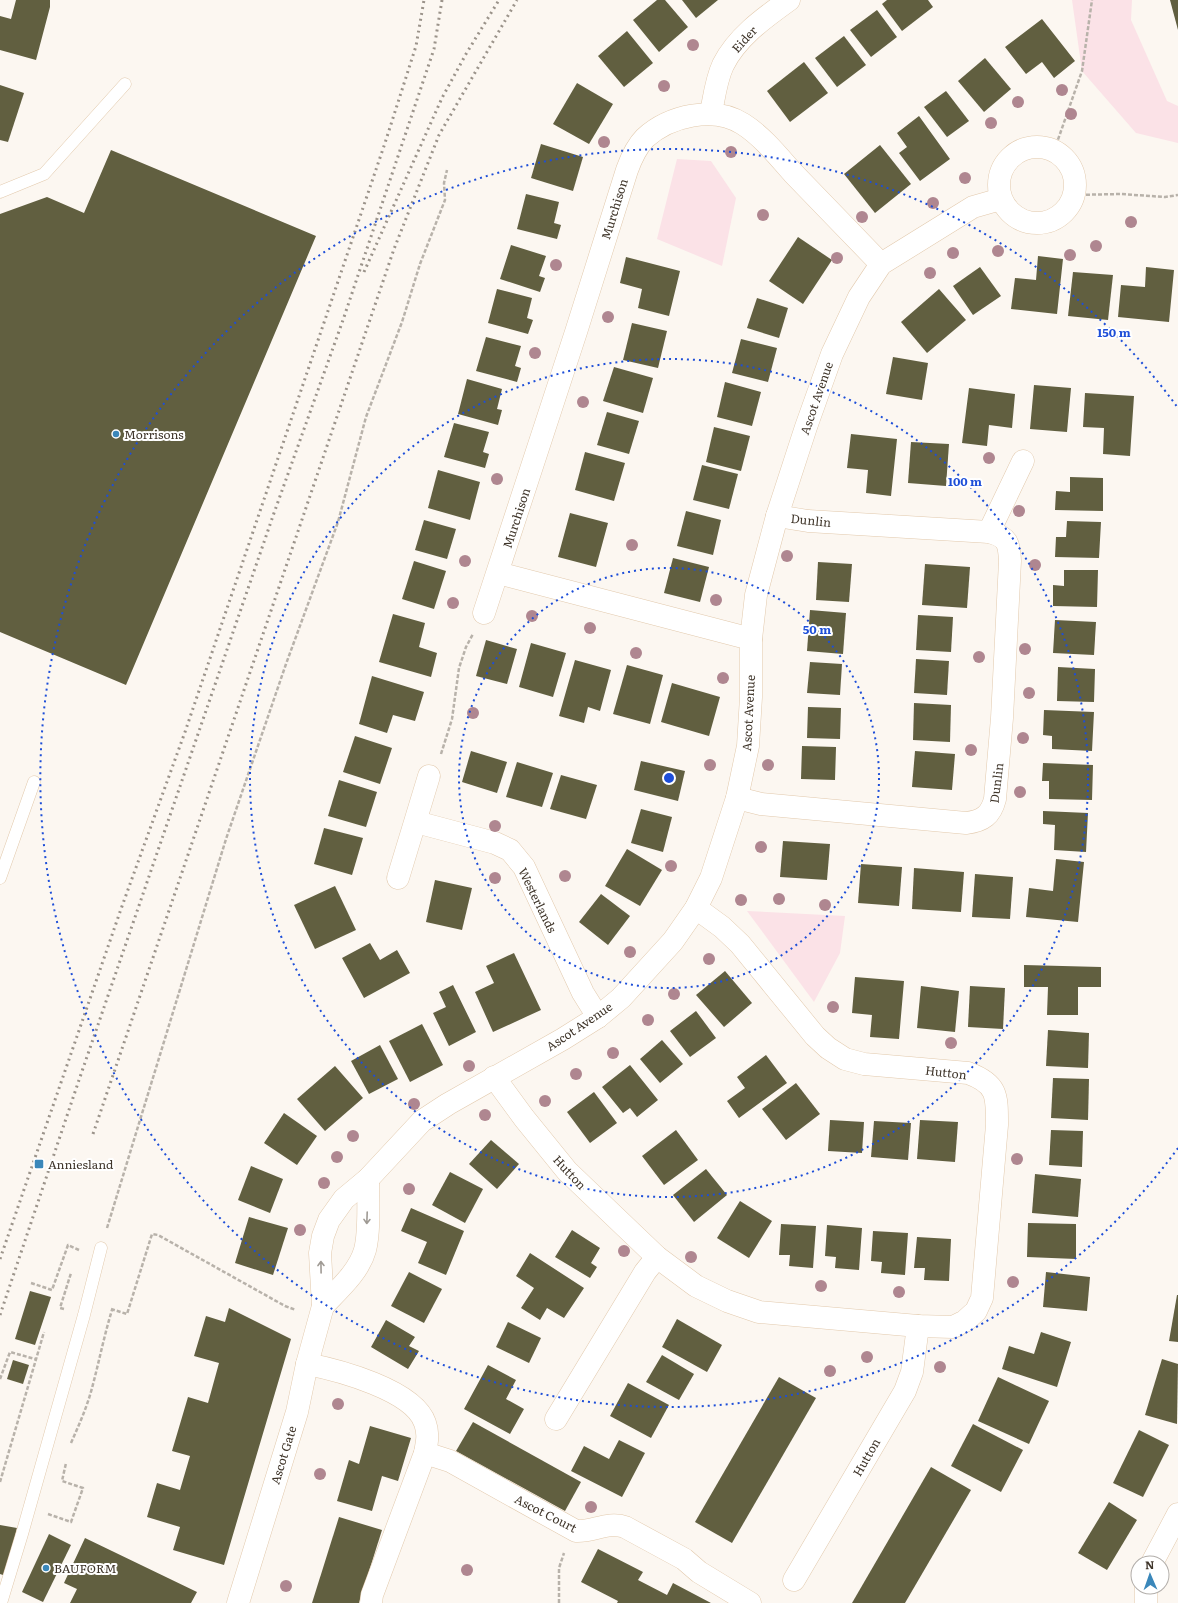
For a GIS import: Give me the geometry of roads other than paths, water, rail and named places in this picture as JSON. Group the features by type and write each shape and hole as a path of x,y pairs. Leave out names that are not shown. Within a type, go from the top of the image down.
{"street":[{"name":"Eider","path":"711,113 723,66 735,45 758,23 789,0"},
{"name":"Murchison","path":"484,613 627,170 633,155 645,139 678,118 711,113 742,123 752,130 881,264"},
{"path":"1031,148 1043,148 1054,151 1064,159 1071,170 1075,182 1074,195 1069,206 1061,215 1050,221 1039,223 1026,222 1016,217 1007,209 1001,199 998,188 1000,176 1004,166 1011,157 1020,151 1031,148"},
{"name":"Ascot Avenue","path":"321,1312 320,1253 323,1236 329,1220 344,1199 368,1179 422,1121 494,1077 563,1039 598,1017 621,998 673,941 696,908 711,878 737,798 748,746 751,697 751,638 756,595 777,516 832,354 859,297 881,264 973,207 1001,199"},
{"path":"989,532 1023,461"},
{"name":"Dunlin","path":"737,798 762,804 966,824 977,822 993,809 996,799 1002,718 1010,561 1009,545 998,535 989,532 808,521 777,516"},
{"path":"498,573 751,638"},
{"path":"398,878 429,776"},
{"name":"Westerlands","path":"416,822 495,843 510,850 514,854 524,867 583,993 598,1017"},
{"name":"Hutton","path":"494,1077 524,1118 567,1170 657,1257 696,1286 727,1301 759,1312 918,1326 953,1327 965,1321 976,1311 982,1298 997,1125 997,1100 990,1086 982,1078 968,1073 864,1064 845,1059 828,1048 815,1036 740,944 722,927 696,908"},
{"path":"321,1312 360,1262 365,1250 368,1179"},
{"path":"556,1418 646,1272 657,1257"},
{"name":"Ascot Gate","path":"238,1603 297,1412 307,1364 321,1312"},
{"name":"Hutton","path":"794,1580 905,1391 912,1372 918,1326"},
{"path":"307,1364 349,1373 404,1398 416,1409 425,1421 428,1435 425,1453 377,1581 371,1603"},
{"name":"Ascot Court","path":"425,1453 450,1462 576,1531 583,1532 617,1524 626,1527 684,1559 699,1572 750,1603"},
{"path":"1156,1555 1178,1514"}],"lane":[{"path":"0,192 44,174 125,84"},
{"path":"0,878 34,782"},
{"path":"1,1603 84,1315 101,1248"}],"railway":[{"path":"0,1259 121,909 185,732 385,143 416,46 424,0"},
{"path":"0,1315 79,1080 274,513 343,320 434,49 442,0"},
{"path":"364,272 442,98 466,54 499,0"},
{"path":"93,1134 394,249 439,135 517,0"}],"place":[{"name":"Morrisons","path":"116,434"},
{"name":"Anniesland","path":"39,1164"},
{"name":"BAUFORM","path":"46,1568"}]}
